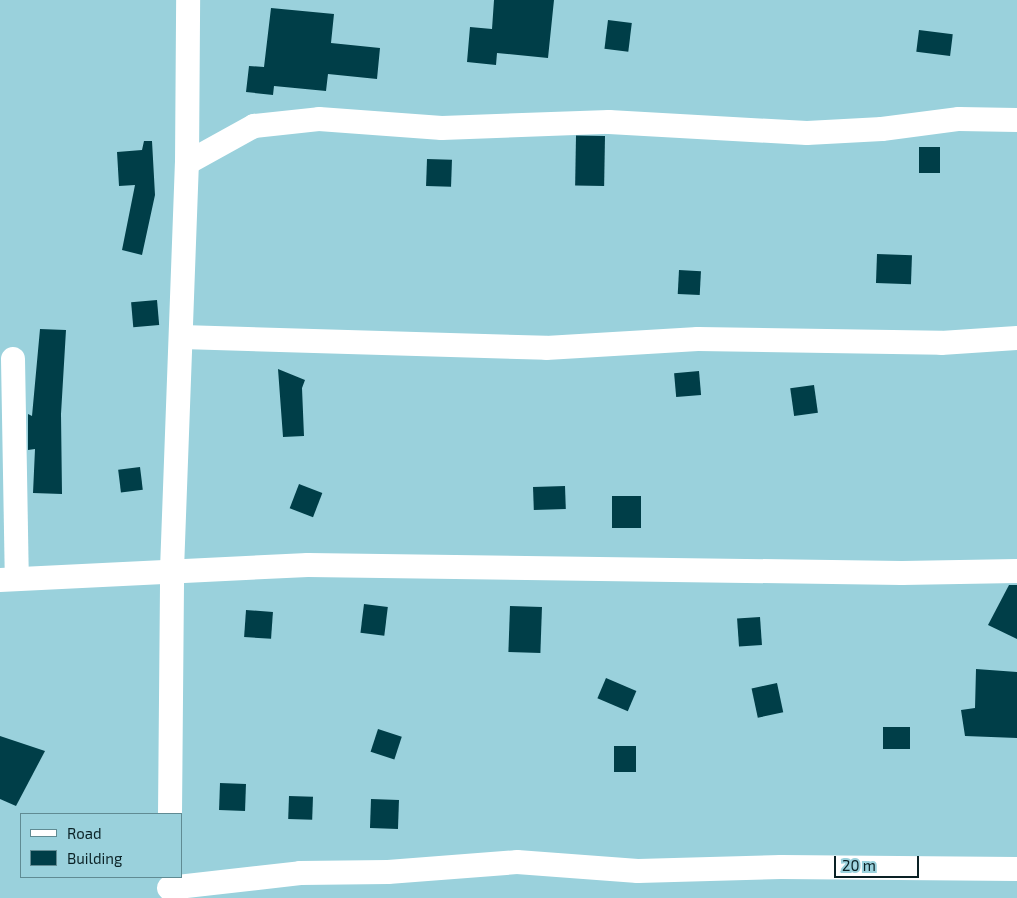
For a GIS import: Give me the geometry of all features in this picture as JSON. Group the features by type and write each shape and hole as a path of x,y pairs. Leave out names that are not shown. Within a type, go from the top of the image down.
{"street":[{"path":"170,813 172,570 187,163 188,0"},
{"path":"187,163 254,126 319,119 442,128 609,122 807,133 882,129 959,119 1017,120"},
{"path":"182,337 546,348 698,339 941,343 1017,338"},
{"path":"13,360 8,580 172,570 308,565 902,573 1017,571"},
{"path":"169,888 300,874 388,872 517,862 646,871 781,867 1017,869"}],"building":[{"path":"494,0 554,0 548,58 497,53 496,65 467,62 470,27 492,29"},
{"path":"271,8 334,14 331,43 380,48 377,79 328,74 326,91 274,86 273,95 246,92 249,66 264,67"},
{"path":"608,20 632,23 628,52 604,49"},
{"path":"919,30 953,34 950,56 916,52"},
{"path":"576,135 605,136 604,186 575,185"},
{"path":"144,141 152,141 155,195 142,255 122,250 135,185 119,186 117,152 142,150"},
{"path":"919,147 940,147 940,173 919,173"},
{"path":"427,159 452,160 451,187 426,186"},
{"path":"877,254 912,255 911,284 876,283"},
{"path":"679,270 701,271 700,295 678,294"},
{"path":"157,300 159,325 133,327 131,302"},
{"path":"40,329 66,330 61,414 62,494 33,493 35,449 28,450 28,414 32,416"},
{"path":"278,369 305,380 302,388 304,436 283,437"},
{"path":"699,371 701,395 676,397 674,373"},
{"path":"814,385 818,413 794,416 790,388"},
{"path":"140,467 143,490 121,493 118,470"},
{"path":"299,484 322,493 313,517 290,508"},
{"path":"565,486 566,509 534,510 533,487"},
{"path":"612,496 641,496 641,528 612,528"},
{"path":"1009,585 1017,585 1017,639 988,625"},
{"path":"364,604 388,607 384,636 360,633"},
{"path":"510,606 542,607 540,653 508,652"},
{"path":"246,610 273,612 271,639 244,637"},
{"path":"760,617 762,645 739,647 737,619"},
{"path":"976,669 1017,672 1017,738 965,736 961,710 975,708"},
{"path":"606,678 636,691 628,711 597,698"},
{"path":"777,683 783,712 758,718 752,688"},
{"path":"883,727 910,727 910,749 883,749"},
{"path":"378,729 402,737 394,760 371,752"},
{"path":"0,736 45,751 16,806 0,799"},
{"path":"614,746 636,746 636,772 614,772"},
{"path":"220,783 246,784 245,811 219,810"},
{"path":"289,796 313,797 312,820 288,819"},
{"path":"371,799 399,800 398,829 370,828"}]}
